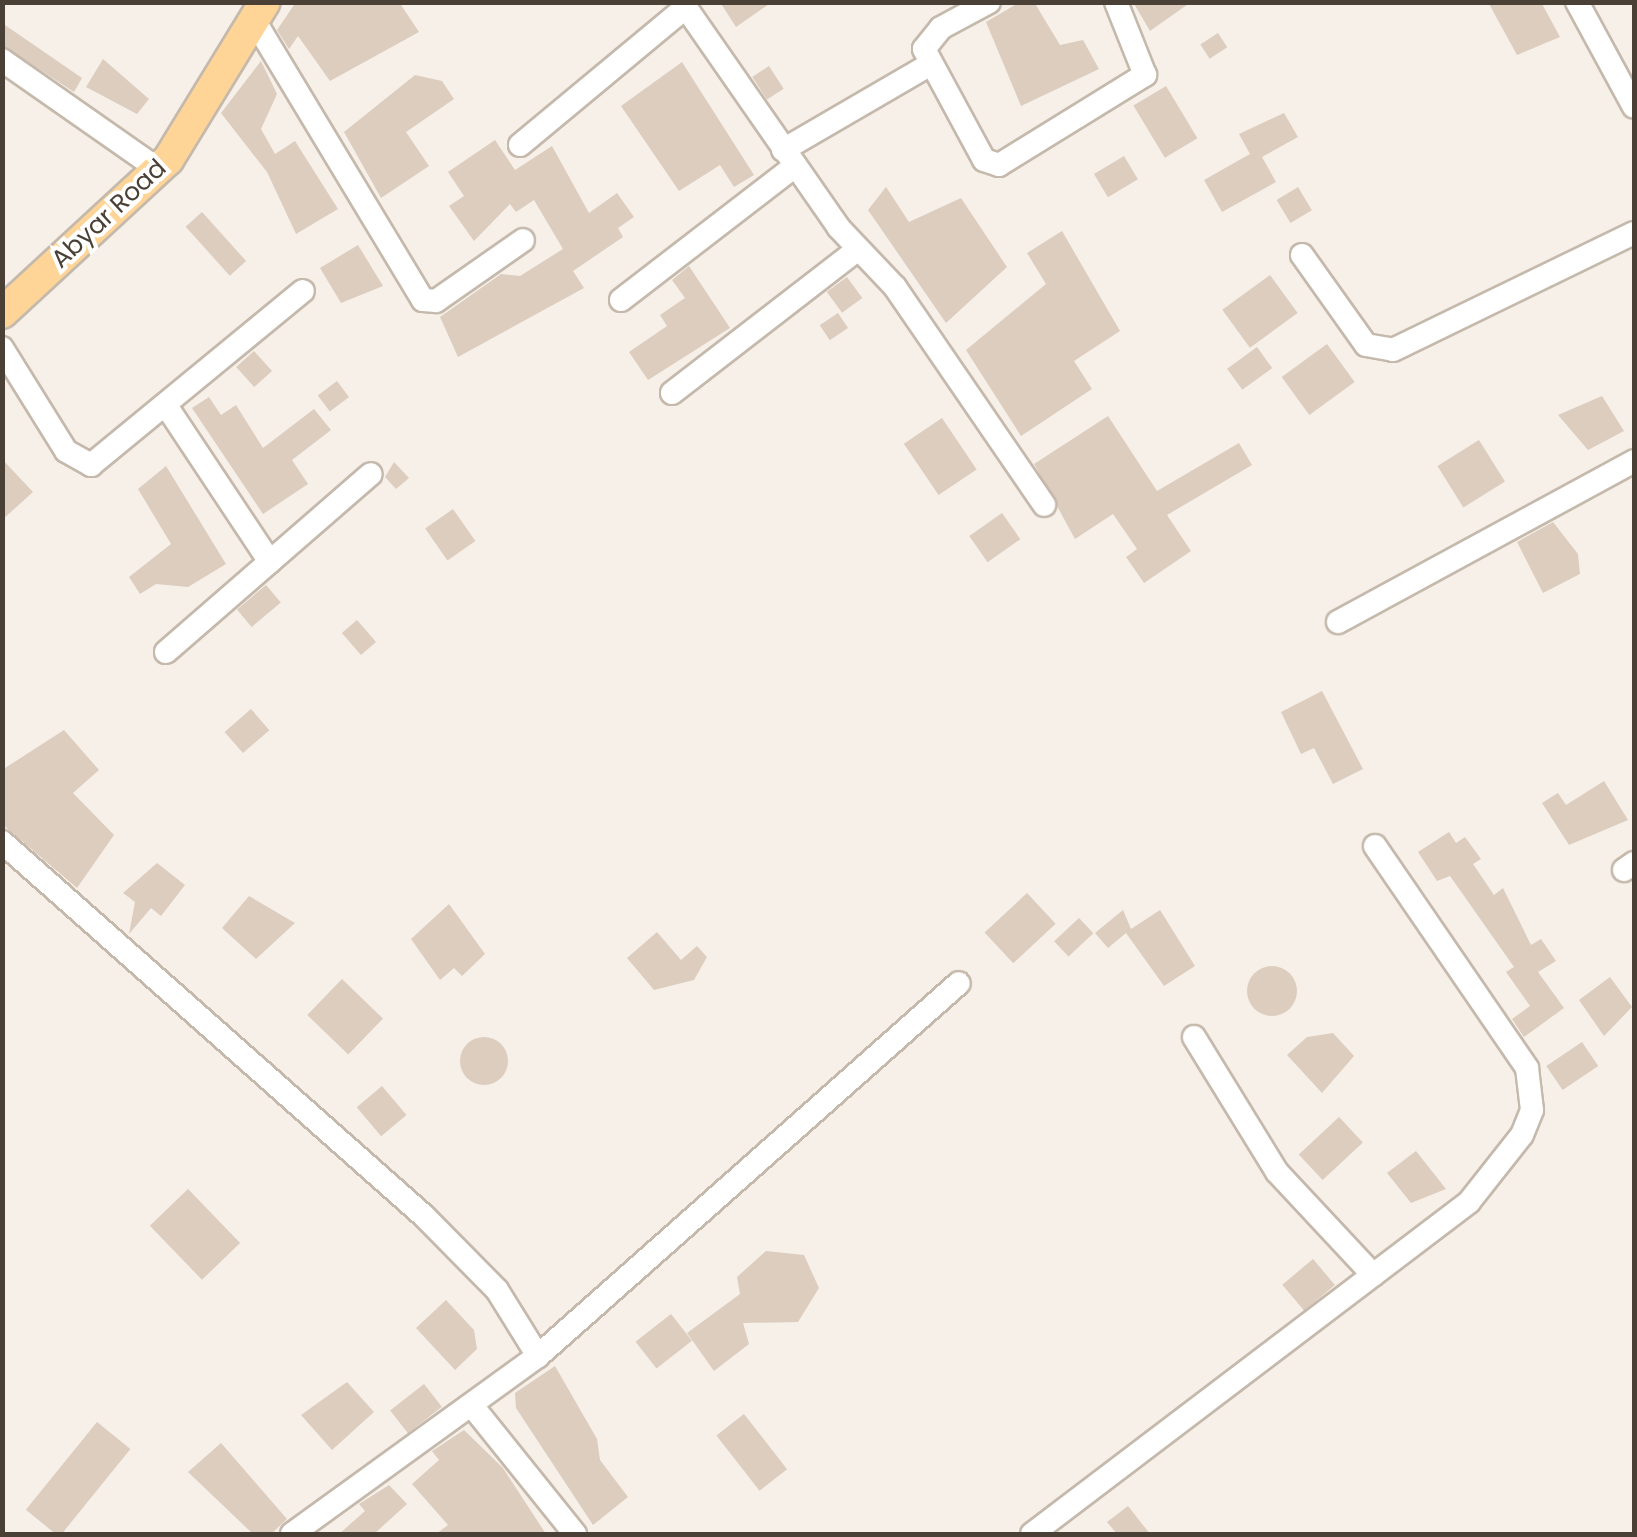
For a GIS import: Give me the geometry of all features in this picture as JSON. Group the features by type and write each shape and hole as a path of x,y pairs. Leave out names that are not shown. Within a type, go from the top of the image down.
{"main road":[{"name":"Abyar Road","path":"2,313 156,167 260,12"}],"street":[{"path":"989,2 928,37 931,64 984,160 999,165 1145,75 1148,63 1116,2"},
{"path":"1577,2 1634,107"},
{"path":"520,145 683,5 856,250 896,287 1044,505"},
{"path":"260,12 423,300 436,301 523,240"},
{"path":"2,60 156,167"},
{"path":"621,300 789,158 931,64"},
{"path":"1302,255 1366,345 1393,350 1634,232"},
{"path":"672,393 856,250"},
{"path":"2,348 82,464 105,461 303,291"},
{"path":"168,407 270,562"},
{"path":"1338,622 1634,461"},
{"path":"166,652 371,474"},
{"path":"2,842 424,1216 496,1290 538,1356"},
{"path":"1032,1534 1373,1275 1493,1177 1522,1135 1534,1085 1375,846"},
{"path":"292,1534 473,1408 538,1356 959,983"},
{"path":"1194,1037 1278,1172 1373,1275"},
{"path":"473,1408 575,1534"}],"building":[{"path":"296,2 399,2 419,32 330,81 298,36 289,49 277,30"},
{"path":"720,2 772,2 736,27"},
{"path":"1020,2 1034,2 1060,45 1083,40 1099,69 1021,106 986,22"},
{"path":"1133,2 1191,2 1150,31"},
{"path":"1488,2 1541,2 1560,37 1517,55"},
{"path":"2,23 82,78 74,92 2,45"},
{"path":"1218,33 1227,47 1210,59 1200,44"},
{"path":"103,59 149,99 137,114 86,87"},
{"path":"261,61 277,94 261,129 275,154 295,141 338,209 296,234 267,172 221,113"},
{"path":"682,62 754,175 734,187 720,165 679,191 621,106"},
{"path":"769,66 784,89 767,100 752,77"},
{"path":"415,75 442,81 454,99 406,132 429,166 381,198 344,132"},
{"path":"1166,86 1197,138 1165,158 1133,106"},
{"path":"1284,113 1298,137 1262,157 1276,182 1222,212 1204,180 1250,154 1239,134"},
{"path":"495,140 515,170 552,146 589,213 617,193 634,217 618,228 623,237 573,271 584,288 458,357 440,317 501,274 520,276 563,249 534,200 516,212 510,204 474,241 449,206 464,196 448,172"},
{"path":"1124,156 1138,179 1108,197 1094,174"},
{"path":"886,187 909,222 961,198 1007,267 946,323 868,210"},
{"path":"1298,187 1312,210 1290,223 1277,200"},
{"path":"202,212 246,261 230,276 186,227"},
{"path":"1062,231 1120,331 1074,361 1092,389 1021,436 966,350 1046,284 1027,253"},
{"path":"358,245 383,286 341,303 320,268"},
{"path":"689,266 730,328 648,380 629,352 667,326 660,315 685,298 672,280"},
{"path":"1270,275 1298,313 1250,348 1222,310"},
{"path":"847,277 862,298 842,313 827,292"},
{"path":"838,313 848,328 830,340 820,325"},
{"path":"1327,344 1355,382 1309,415 1282,377"},
{"path":"1257,347 1272,368 1242,390 1227,369"},
{"path":"254,351 272,371 254,387 236,367"},
{"path":"337,381 349,397 330,411 318,395"},
{"path":"1602,396 1624,431 1588,450 1558,415"},
{"path":"209,397 221,415 236,405 263,448 314,409 331,430 292,460 308,484 263,514 192,408"},
{"path":"1108,416 1157,491 1239,443 1252,465 1167,515 1191,551 1144,583 1126,557 1137,549 1113,514 1075,539 1034,464"},
{"path":"942,418 977,469 939,495 904,444"},
{"path":"1479,440 1505,482 1463,508 1437,466"},
{"path":"2,459 33,492 2,520"},
{"path":"394,462 409,478 396,489 385,477"},
{"path":"166,466 226,564 188,587 156,584 140,594 129,577 171,544 138,489"},
{"path":"453,509 475,541 448,560 425,529"},
{"path":"1002,513 1020,539 988,562 969,536"},
{"path":"1553,522 1578,554 1580,574 1543,593 1517,542"},
{"path":"266,585 281,603 252,627 237,609"},
{"path":"357,620 376,642 361,655 342,633"},
{"path":"1322,691 1363,769 1333,784 1314,748 1301,754 1281,712"},
{"path":"251,709 269,730 243,753 225,732"},
{"path":"64,730 99,770 73,793 114,835 77,888 2,824 2,770"},
{"path":"1604,781 1628,820 1569,845 1542,803 1558,793 1566,805"},
{"path":"1449,832 1456,843 1465,837 1481,859 1473,864 1494,895 1503,888 1531,945 1541,939 1556,961 1538,972 1564,1008 1524,1037 1512,1019 1530,1006 1506,972 1514,967 1450,876 1437,881 1418,852"},
{"path":"157,863 185,885 161,916 151,908 129,934 135,902 123,893"},
{"path":"1027,893 1056,924 1013,963 985,933"},
{"path":"249,896 295,923 256,959 222,928"},
{"path":"449,904 485,954 462,976 454,968 440,980 411,939"},
{"path":"1123,910 1131,929 1160,910 1195,966 1164,986 1126,933 1108,948 1095,933"},
{"path":"1079,918 1093,933 1068,957 1054,941"},
{"path":"657,932 681,960 697,946 707,957 694,980 654,990 627,958"},
{"path":"1272,966 1290,973 1297,991 1290,1009 1272,1016 1254,1009 1247,991 1254,973"},
{"path":"1610,977 1632,1007 1604,1036 1579,1000"},
{"path":"342,979 383,1019 348,1055 307,1015"},
{"path":"1333,1033 1354,1056 1322,1093 1287,1055 1307,1037"},
{"path":"484,1037 501,1044 508,1061 501,1078 484,1085 467,1078 460,1061 467,1044"},
{"path":"1582,1042 1598,1066 1563,1090 1546,1066"},
{"path":"382,1086 406,1115 381,1136 357,1107"},
{"path":"1339,1117 1363,1143 1323,1180 1299,1155"},
{"path":"1416,1151 1446,1189 1411,1203 1387,1173"},
{"path":"188,1189 240,1243 202,1280 150,1226"},
{"path":"766,1251 804,1255 819,1288 798,1322 743,1323 749,1344 714,1371 687,1333 740,1294 737,1277"},
{"path":"1313,1259 1335,1285 1304,1311 1282,1285"},
{"path":"446,1300 474,1330 477,1349 455,1370 416,1328"},
{"path":"671,1314 692,1341 656,1368 636,1342"},
{"path":"555,1366 597,1439 600,1460 628,1497 593,1525 516,1408 515,1393"},
{"path":"347,1382 374,1412 332,1450 301,1415"},
{"path":"424,1384 442,1407 408,1433 390,1410"},
{"path":"744,1414 787,1469 760,1491 716,1436"},
{"path":"97,1422 130,1449 62,1534 56,1534 26,1510"},
{"path":"464,1430 503,1468 546,1534 436,1534 448,1525 412,1484 439,1460 432,1451"},
{"path":"221,1443 287,1519 271,1534 253,1534 188,1472"},
{"path":"389,1485 407,1504 374,1534 339,1534 365,1511 359,1504"},
{"path":"1128,1506 1150,1534 1117,1534 1107,1522"}]}
